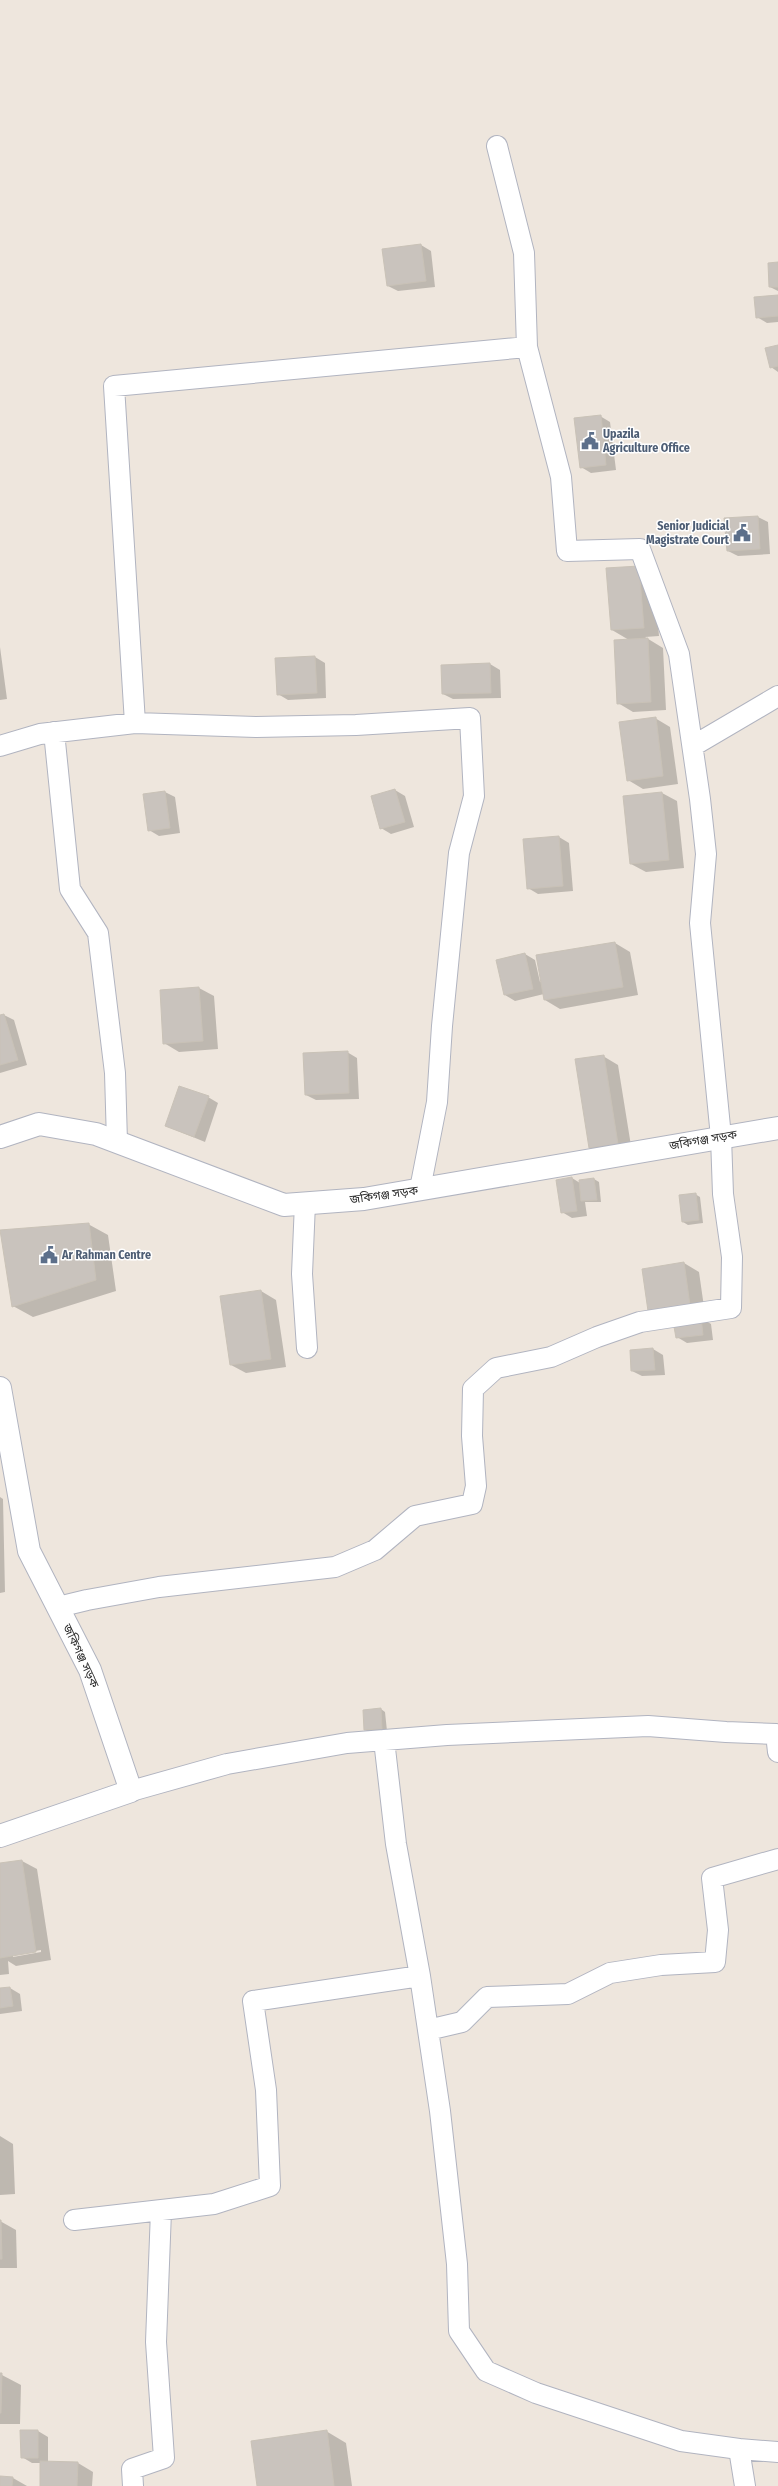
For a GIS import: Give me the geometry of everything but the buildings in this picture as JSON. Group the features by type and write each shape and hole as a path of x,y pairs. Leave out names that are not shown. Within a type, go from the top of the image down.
{"main road":[{"name":"জকিগঞ্জ সড়ক","path":"0,1137 39,1124 96,1134 284,1205 364,1199 778,1128"},
{"name":"জকিগঞ্জ সড়ক","path":"0,1388 29,1551 90,1670 131,1791"},
{"path":"0,1836 131,1791"}],"street":[{"path":"58,1607 159,1587 335,1567 375,1550 415,1516 472,1504 476,1486 472,1436 473,1389 496,1368 551,1358 597,1337 640,1322 731,1308 732,1257 723,1194 721,1137 700,923 706,854 693,746 679,654 640,549 567,551 561,477 527,347 524,253 497,146"},
{"path":"135,723 114,386 527,347"},
{"path":"693,746 778,696"},
{"path":"0,746 40,734 135,723 264,727 356,725 470,718 474,796 459,853 442,1026 437,1102 420,1189"},
{"path":"54,732 70,889 98,933 115,1073 117,1142"},
{"path":"305,1203 302,1274 307,1348"},
{"path":"131,1791 227,1764 347,1743 384,1740 648,1726 776,1734 778,1752"},
{"path":"384,1740 396,1844 420,1976 440,2111 458,2264 459,2331 486,2371 536,2393 681,2441 739,2449 778,2452"},
{"path":"428,2030 462,2022 487,1997 568,1994 610,1973 661,1964 715,1962 718,1930 712,1878 778,1859"},
{"path":"74,2220 214,2204 270,2186 266,2090 253,2001 420,1976"},
{"path":"133,2486 132,2469 164,2458 156,2342 161,2211"},
{"path":"739,2449 745,2486"}],"place":[{"name":"Upazila Agriculture Office","path":"590,441"},
{"name":"Senior Judicial Magistrate Court","path":"742,533"},
{"name":"Ar Rahman Centre","path":"49,1255"}]}
